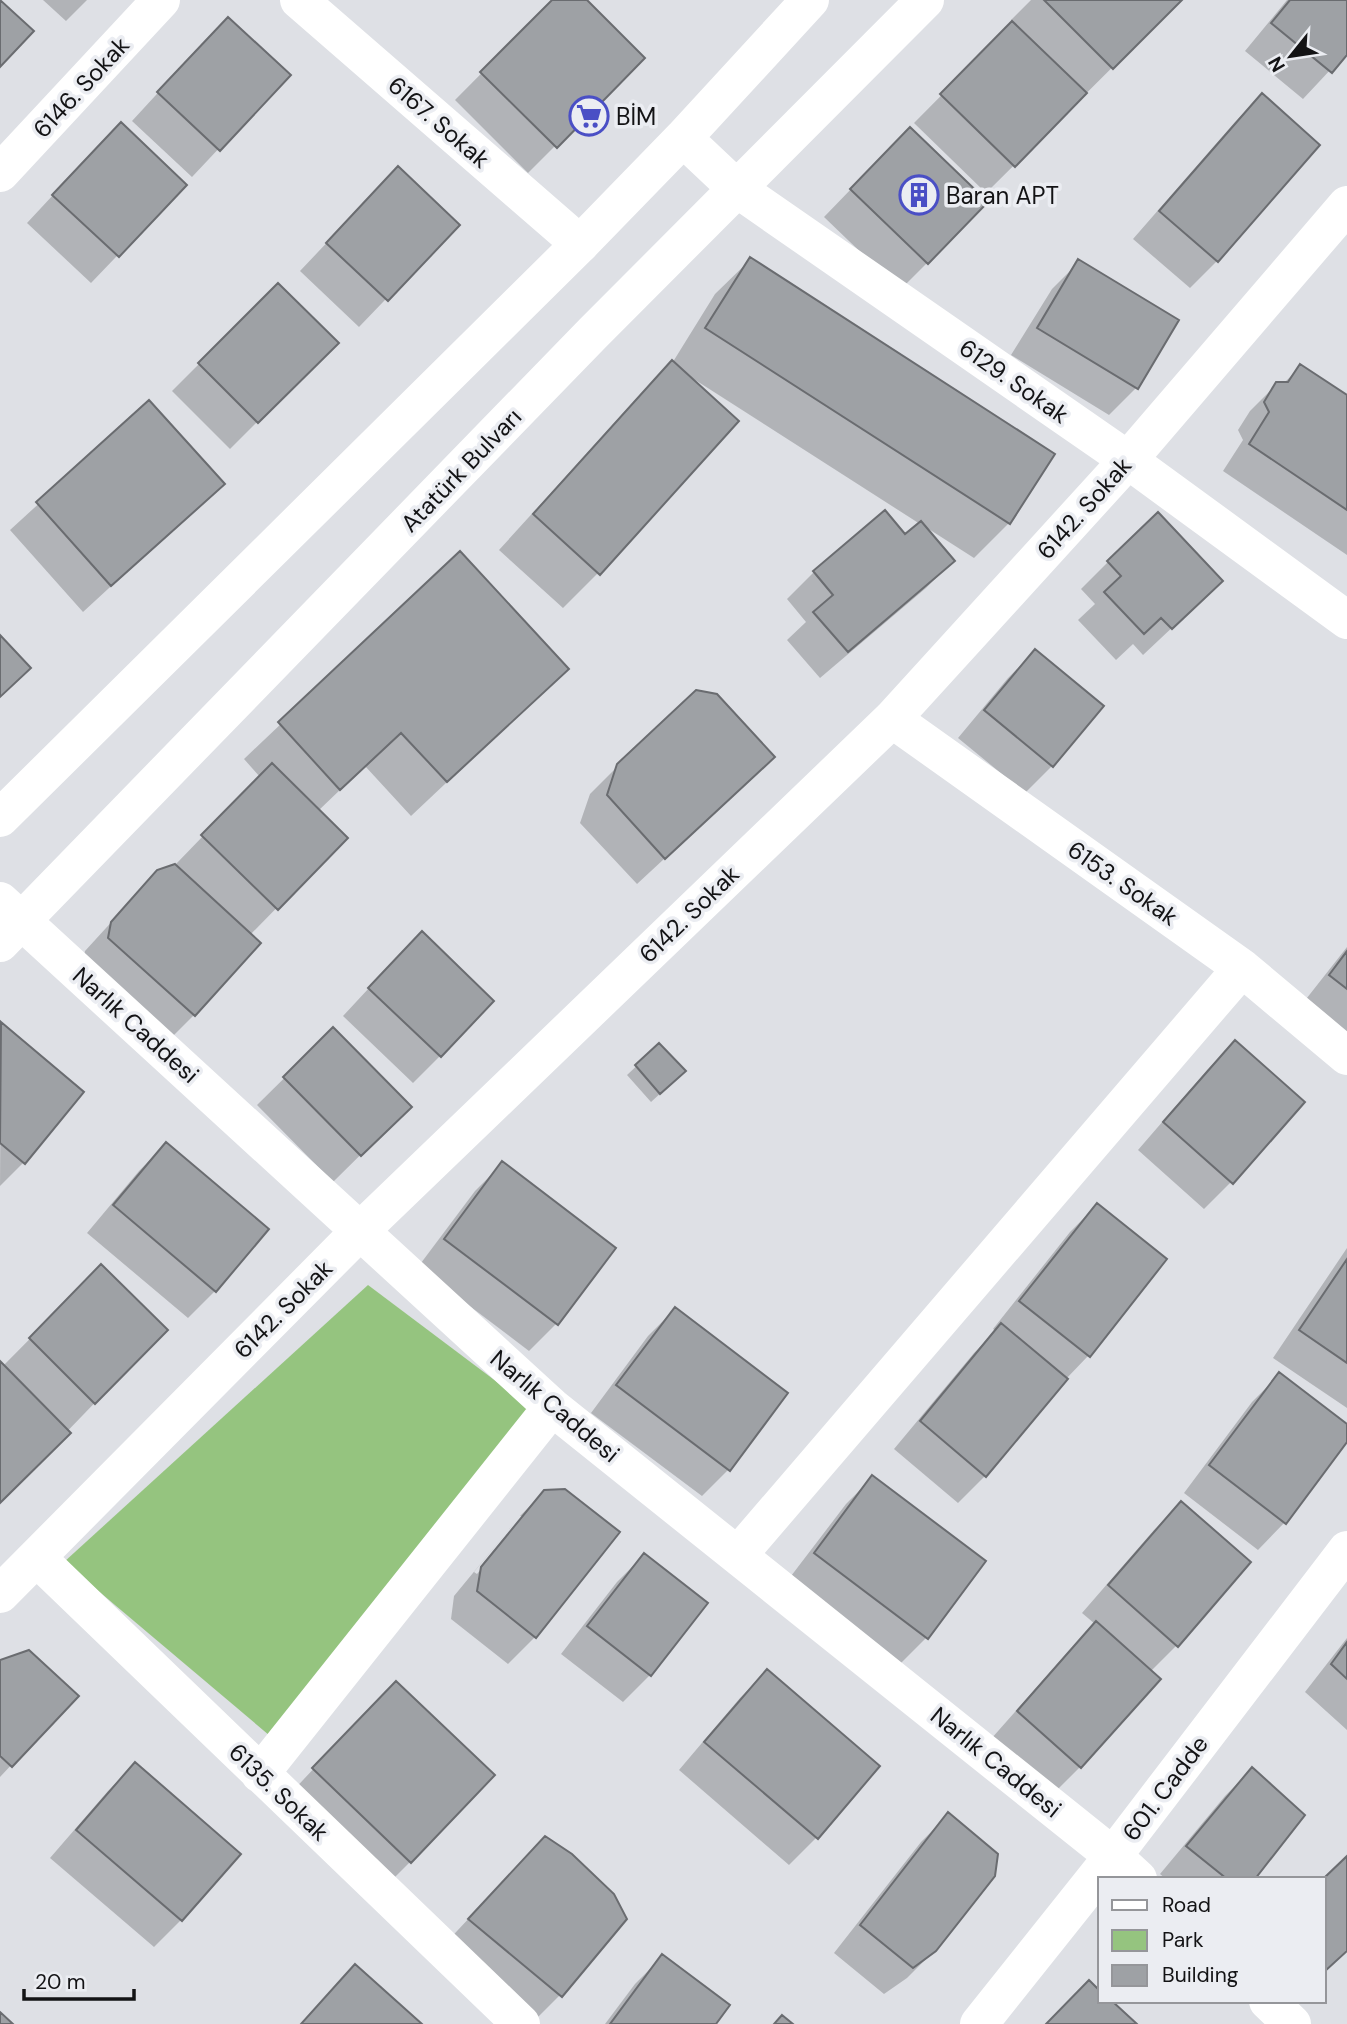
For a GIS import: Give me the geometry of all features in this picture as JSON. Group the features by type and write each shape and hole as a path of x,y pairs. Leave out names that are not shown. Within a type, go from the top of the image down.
{"street":[{"name":"6146. Sokak","path":"0,173 162,0"},
{"name":"6167. Sokak","path":"299,0 580,244"},
{"path":"0,818 580,244 683,138 810,0"},
{"name":"Atatürk Bulvarı","path":"7,922 925,0"},
{"name":"6129. Sokak","path":"683,138 736,188 1128,460 1347,620"},
{"name":"6142. Sokak","path":"0,1594 361,1230 892,719 1128,460 1347,205"},
{"name":"6153. Sokak","path":"892,719 1242,968 1347,1056"},
{"name":"Narlık Caddesi","path":"7,922 361,1230 552,1407 1126,1867"},
{"path":"738,1555 1242,968"},
{"path":"260,1774 552,1407"},
{"name":"601. Cadde","path":"1126,1867 1347,1550"},
{"name":"6135. Sokak","path":"37,1558 521,2024"},
{"name":"601. Cadde","path":"979,2024 1098,1897"},
{"path":"1270,2003 1292,2024"}],"green space":[{"path":"368,1285 533,1409 276,1741 64,1562"}],"building":[{"path":"0,0 34,31 0,67"},
{"path":"552,0 587,0 645,58 557,148 480,72"},
{"path":"1044,0 1182,0 1113,69"},
{"path":"1290,0 1347,0 1347,55 1332,73 1271,23"},
{"path":"228,17 291,75 220,151 157,92"},
{"path":"1012,21 1087,93 1015,167 940,94"},
{"path":"1262,93 1320,145 1218,262 1159,211"},
{"path":"121,122 187,185 119,257 52,195"},
{"name":"Baran APT","path":"910,127 988,202 928,264 850,189"},
{"path":"398,166 460,225 388,301 326,243"},
{"path":"750,257 1055,454 1010,524 705,328"},
{"path":"1078,259 1179,320 1138,389 1037,328"},
{"path":"278,283 339,343 258,423 198,363"},
{"path":"672,360 739,421 600,575 533,514"},
{"path":"1300,364 1347,395 1347,510 1249,444 1269,412 1264,402 1276,382 1288,382"},
{"path":"149,400 225,484 111,586 36,502"},
{"path":"885,510 905,534 921,521 955,561 848,652 813,612 833,595 813,571"},
{"path":"1158,512 1223,581 1172,629 1161,618 1144,634 1104,592 1121,576 1107,561"},
{"path":"460,551 569,669 447,782 401,733 340,790 278,722"},
{"path":"0,635 31,668 0,697"},
{"path":"1035,649 1104,706 1053,767 984,710"},
{"path":"696,690 717,694 775,757 665,859 607,795 617,764"},
{"path":"272,763 348,838 278,910 201,835"},
{"path":"175,864 261,943 195,1016 108,938 111,922 157,870"},
{"path":"422,931 494,1001 441,1057 368,988"},
{"path":"1347,951 1347,989 1329,975"},
{"path":"1,1022 84,1092 25,1164 0,1143"},
{"path":"333,1027 412,1107 361,1156 283,1077"},
{"path":"1235,1040 1305,1102 1233,1184 1163,1122"},
{"path":"659,1043 686,1071 660,1094 635,1065"},
{"path":"166,1142 269,1229 216,1292 113,1205"},
{"path":"502,1161 616,1248 558,1325 444,1239"},
{"path":"1097,1203 1167,1259 1090,1357 1019,1301"},
{"path":"1347,1259 1347,1363 1299,1330"},
{"path":"101,1264 168,1330 95,1404 29,1338"},
{"path":"675,1307 788,1393 730,1471 616,1385"},
{"path":"1001,1323 1068,1379 986,1477 920,1421"},
{"path":"0,1361 71,1433 0,1503"},
{"path":"1279,1372 1347,1424 1347,1442 1286,1524 1209,1465"},
{"path":"872,1475 986,1561 928,1639 814,1553"},
{"path":"565,1489 620,1532 536,1638 477,1591 481,1567 544,1490"},
{"path":"1181,1501 1251,1562 1178,1647 1108,1585"},
{"path":"644,1553 708,1603 651,1676 587,1626"},
{"path":"1096,1621 1161,1679 1081,1768 1017,1711"},
{"path":"1347,1642 1347,1679 1331,1664"},
{"path":"29,1650 79,1696 12,1767 0,1756 0,1660"},
{"path":"767,1669 880,1766 818,1839 704,1742"},
{"path":"396,1681 495,1775 411,1863 312,1768"},
{"path":"135,1762 241,1854 182,1921 76,1830"},
{"path":"1252,1767 1305,1815 1257,1877 1225,1877 1186,1846"},
{"path":"948,1812 998,1854 995,1876 936,1951 913,1968 860,1925"},
{"path":"545,1836 572,1854 614,1894 627,1919 562,1997 468,1919"},
{"path":"1347,1856 1347,1951 1326,1970 1326,1877"},
{"path":"662,1954 730,2005 716,2024 610,2024"},
{"path":"355,1964 422,2024 301,2024"},
{"path":"1089,1980 1098,1989 1098,2003 1114,2003 1137,2024 1046,2024"},
{"path":"0,2012 13,2024 0,2024"},
{"path":"782,2015 793,2024 774,2024"}],"place":[{"name":"BİM","path":"589,116"},
{"name":"Baran APT","path":"919,195"}]}
